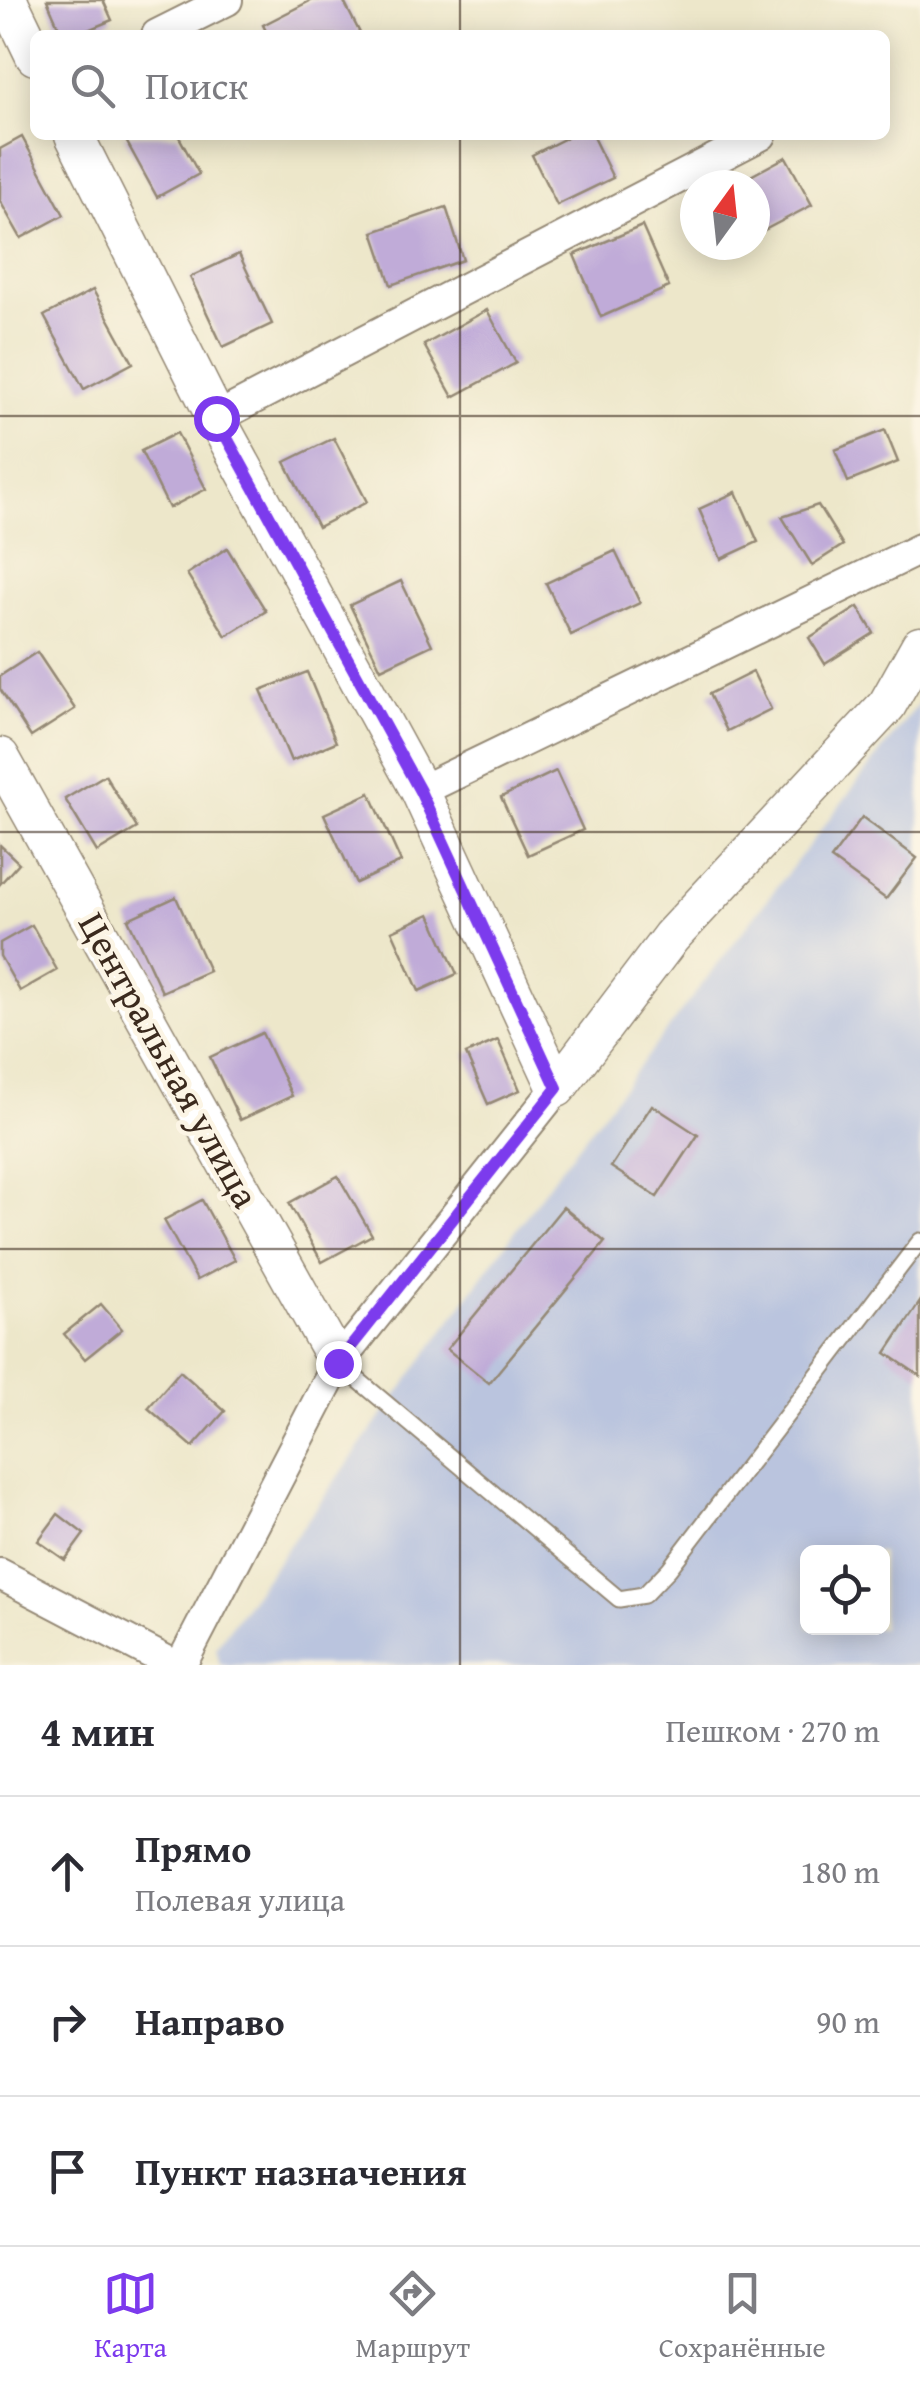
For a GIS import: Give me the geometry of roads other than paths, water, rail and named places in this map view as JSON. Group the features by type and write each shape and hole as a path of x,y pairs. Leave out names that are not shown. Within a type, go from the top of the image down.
{"street":[{"path":"8,0 30,46"},
{"path":"167,30 227,0"},
{"path":"77,140 216,418 420,791 557,1088"},
{"path":"216,418 751,140"},
{"path":"420,791 920,549"},
{"path":"0,1574 177,1665 338,1363 672,937 887,705 920,646"},
{"name":"Центральная улица","path":"0,757 338,1363"}],"lane":[{"path":"338,1363 620,1599 644,1595 669,1570 920,1241"}]}
